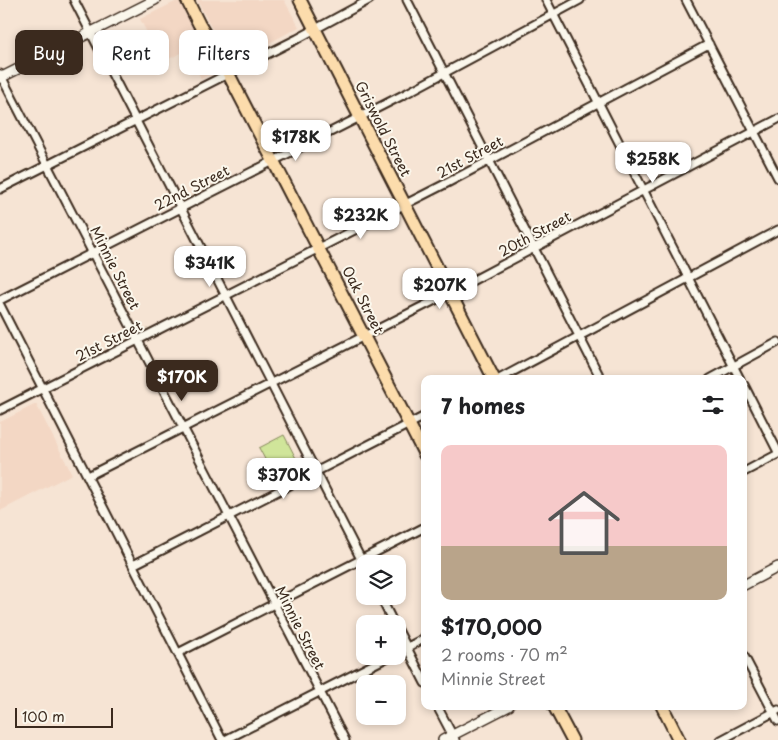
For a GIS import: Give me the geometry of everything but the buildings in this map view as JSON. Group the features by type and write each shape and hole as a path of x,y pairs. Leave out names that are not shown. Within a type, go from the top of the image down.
{"main road":[{"name":"Oak Street","path":"188,0 203,30"},
{"name":"Griswold Street","path":"300,0 492,375"},
{"name":"Oak Street","path":"229,75 320,248 421,448"},
{"path":"556,710 572,740"},
{"path":"664,710 679,740"}],"street":[{"path":"74,0 359,555"},
{"path":"1,76 154,0"},
{"path":"268,53 369,0"},
{"path":"407,0 599,375"},
{"path":"546,0 738,375"},
{"name":"22nd Street","path":"0,300 360,117 580,0"},
{"path":"686,0 778,178"},
{"name":"21st Street","path":"0,410 490,161 709,44"},
{"path":"0,189 224,75"},
{"name":"Minnie Street","path":"1,76 345,740"},
{"name":"20th Street","path":"88,476 450,292 778,119"},
{"path":"506,375 778,230"},
{"path":"0,305 223,740 372,665"},
{"path":"717,375 778,342"},
{"path":"747,392 778,453 747,470"},
{"path":"133,565 421,418"},
{"path":"369,555 421,529"},
{"path":"178,653 356,562"},
{"path":"747,583 778,567"},
{"path":"421,640 407,648 421,675"},
{"path":"747,661 776,711 778,721"},
{"path":"439,710 453,738"},
{"path":"444,740 453,738 502,710"},
{"path":"721,740 776,711"}],"shaded area":[{"path":"179,0 194,30 179,30 179,54 169,59 169,30 146,30 140,19"},
{"path":"197,0 284,0 299,27 268,44 268,30 212,30"},
{"path":"199,75 210,75 201,79"},
{"path":"36,404 72,474 0,511 0,422"}],"green space":[{"path":"284,435 302,470 277,482 259,448"}]}
